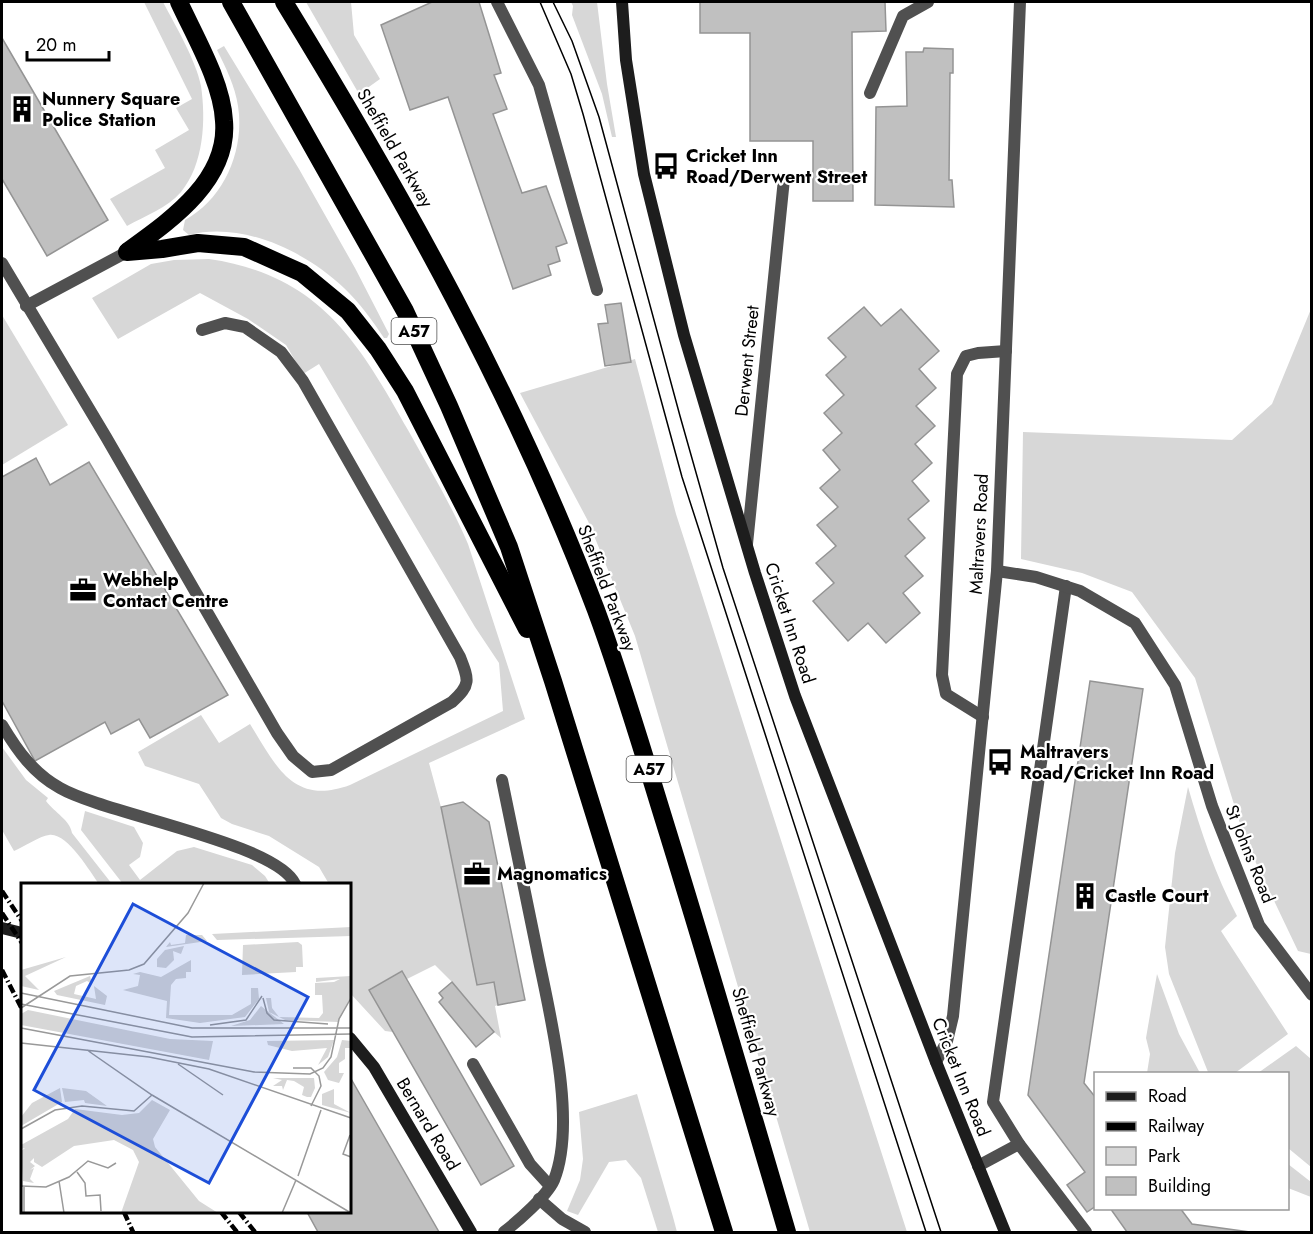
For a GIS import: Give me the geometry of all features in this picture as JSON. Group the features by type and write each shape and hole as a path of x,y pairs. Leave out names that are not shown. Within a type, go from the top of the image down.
{"highway":[{"path":"127,252 167,223 189,202 207,180 221,153 225,121 217,86 179,2"},
{"name":"A57","path":"231,2 405,311 449,406 509,547 554,681 723,1233"},
{"name":"Sheffield Parkway","path":"284,2 352,115 467,322 519,426 559,518 597,612 648,769 722,1005 787,1233"},
{"path":"127,252 198,243 244,247 302,273 348,311 378,349 405,391 554,681"}],"street":[{"path":"497,2 539,86 597,290"},
{"name":"Cricket Inn Road","path":"622,2 626,60 644,174 684,335 747,545 795,696 936,1062 1005,1233"},
{"path":"870,93 903,16 928,2"},
{"name":"Maltravers Road","path":"936,1062 947,1041 953,1016 997,571 1020,2"},
{"name":"Derwent Street","path":"747,545 784,179"},
{"path":"26,306 127,252"},
{"path":"2,263 287,748 312,772 331,770 452,702 465,691 468,677 460,657 303,381 281,352 245,327 225,323 202,330"},
{"path":"983,717 946,694 942,675 957,374 966,356 1006,351"},
{"name":"St Johns Road","path":"997,571 1036,578 1080,591 1135,623 1175,686 1212,806 1259,925 1311,995"},
{"path":"1066,586 993,1102 1019,1144 1086,1233"},
{"path":"2,725 27,762 42,777 59,788 82,798 230,844 283,869 291,876 294,883"},
{"path":"502,780 554,1033 563,1113 561,1148 554,1179 523,1217 504,1233"},
{"path":"2,928 21,933"},
{"name":"Bernard Road","path":"351,1039 374,1067 471,1233"},
{"path":"473,1064 530,1164 550,1186"},
{"path":"978,1166 1019,1144"},
{"path":"539,1199 562,1219 585,1233"}],"green space":[{"path":"144,2 163,2 190,54 201,86 202,141 195,168 181,192 163,207 127,226 110,199 165,168 155,150 189,130 176,108 192,99"},
{"path":"306,2 351,2 354,35 380,79 359,94"},
{"path":"571,2 597,2 616,137 612,137 602,94 572,15"},
{"path":"224,46 299,169 355,268 389,334 387,338 384,338 344,288 311,262 292,251 251,236 230,232 189,235 183,230 185,220 211,200 221,186 235,156 239,123 238,106 227,70 217,50"},
{"path":"209,259 247,267 279,280 307,297 331,317 352,341 390,398 447,500 468,544 525,719 429,763 441,807 477,984 494,982 498,1005 495,1006 501,1038 435,965 407,979 401,971 369,990 393,1032 385,1031 351,994 351,883 328,883 319,867 269,836 221,818 199,784 145,766 138,752 201,715 219,743 250,724 278,767 288,778 300,786 314,790 330,790 350,785 503,711 499,663 475,627 319,364 303,374 286,345 248,319 200,293 118,339 92,298 151,264 174,260"},
{"path":"1311,309 1311,954 1298,951 1245,840 1195,678 1132,592 1082,573 1021,559 1023,432 1232,440 1272,404"},
{"path":"2,315 68,425 2,465"},
{"path":"635,359 676,514 907,1232 810,1232 635,636 588,521 520,393"},
{"path":"2,747 26,780 48,798 46,801 65,820 72,833 111,883 98,883 70,846 56,836 41,837 14,851 2,830"},
{"path":"1188,787 1209,853 1237,916 1221,931 1288,1034 1236,1072 1208,1072 1169,974 1165,947 1175,853"},
{"path":"85,811 134,827 143,843 140,857 129,865 140,880 177,851 194,847 252,865 269,883 122,883 81,830"},
{"path":"1157,974 1179,1034 1199,1072 1147,1072 1150,1054 1146,1038"},
{"path":"1296,1046 1311,1059 1311,1167 1289,1149 1289,1072 1259,1072"},
{"path":"637,1094 677,1232 658,1232 641,1178 626,1160 609,1162 578,1215 567,1211 580,1180 583,1159 579,1112"},
{"path":"1289,1165 1311,1182 1311,1197 1289,1188"}],"building":[{"path":"432,2 479,2 501,73 494,75 507,109 493,114 522,193 546,186 567,243 556,247 560,261 548,265 551,275 513,289 448,97 410,110 381,25"},
{"path":"700,2 885,2 886,31 852,32 853,201 813,201 813,141 750,141 750,33 700,33"},
{"name":"Nunnery Square Police Station","path":"2,38 108,220 47,256 2,179"},
{"path":"924,48 953,49 953,73 950,73 949,180 952,180 954,207 875,205 876,107 907,106 906,52 923,52"},
{"path":"621,303 631,362 605,366 598,324 608,323 605,305"},
{"path":"864,307 881,326 901,309 939,351 919,369 936,388 916,406 935,426 915,444 932,463 912,481 929,501 908,519 925,538 905,556 923,576 903,593 920,613 886,643 868,623 848,641 813,601 834,583 816,563 836,546 817,525 838,507 820,488 840,470 823,450 842,433 824,413 844,395 826,375 846,357 828,338"},
{"name":"Webhelp Contact Centre","path":"36,458 50,485 89,462 228,695 150,738 139,719 111,734 105,722 35,761 2,701 2,477"},
{"name":"Castle Court","path":"1090,681 1143,689 1084,1083 1094,1096 1094,1207 1087,1212 1067,1185 1085,1172 1028,1095"},
{"name":"Magnomatics","path":"463,802 489,822 525,1000 498,1005 494,982 477,985 441,807"},
{"path":"402,971 514,1166 481,1185 369,990"},
{"path":"452,982 494,1032 476,1047 439,1002 443,998 439,993"},
{"path":"351,1079 439,1232 318,1232 308,1213 351,1213"},
{"path":"1111,1210 1182,1210 1192,1224 1250,1232 1127,1232"}],"tram line":[{"path":"540,2 571,74 682,477 926,1232"},
{"path":"553,2 572,41 599,117 723,568 941,1232"}],"railway":[{"path":"2,891 21,920"},
{"path":"2,913 21,942"},
{"path":"2,970 21,1007"},
{"path":"124,1213 133,1232"},
{"path":"222,1213 237,1232"},
{"path":"240,1213 255,1232"}],"place":[{"name":"Nunnery Square Police Station","path":"22,109"},
{"name":"Cricket Inn Road/Derwent Street","path":"666,166"},
{"name":"Webhelp Contact Centre","path":"83,590"},
{"name":"Maltravers Road/Cricket Inn Road","path":"1000,762"},
{"name":"Magnomatics","path":"477,874"},
{"name":"Castle Court","path":"1085,896"}]}
